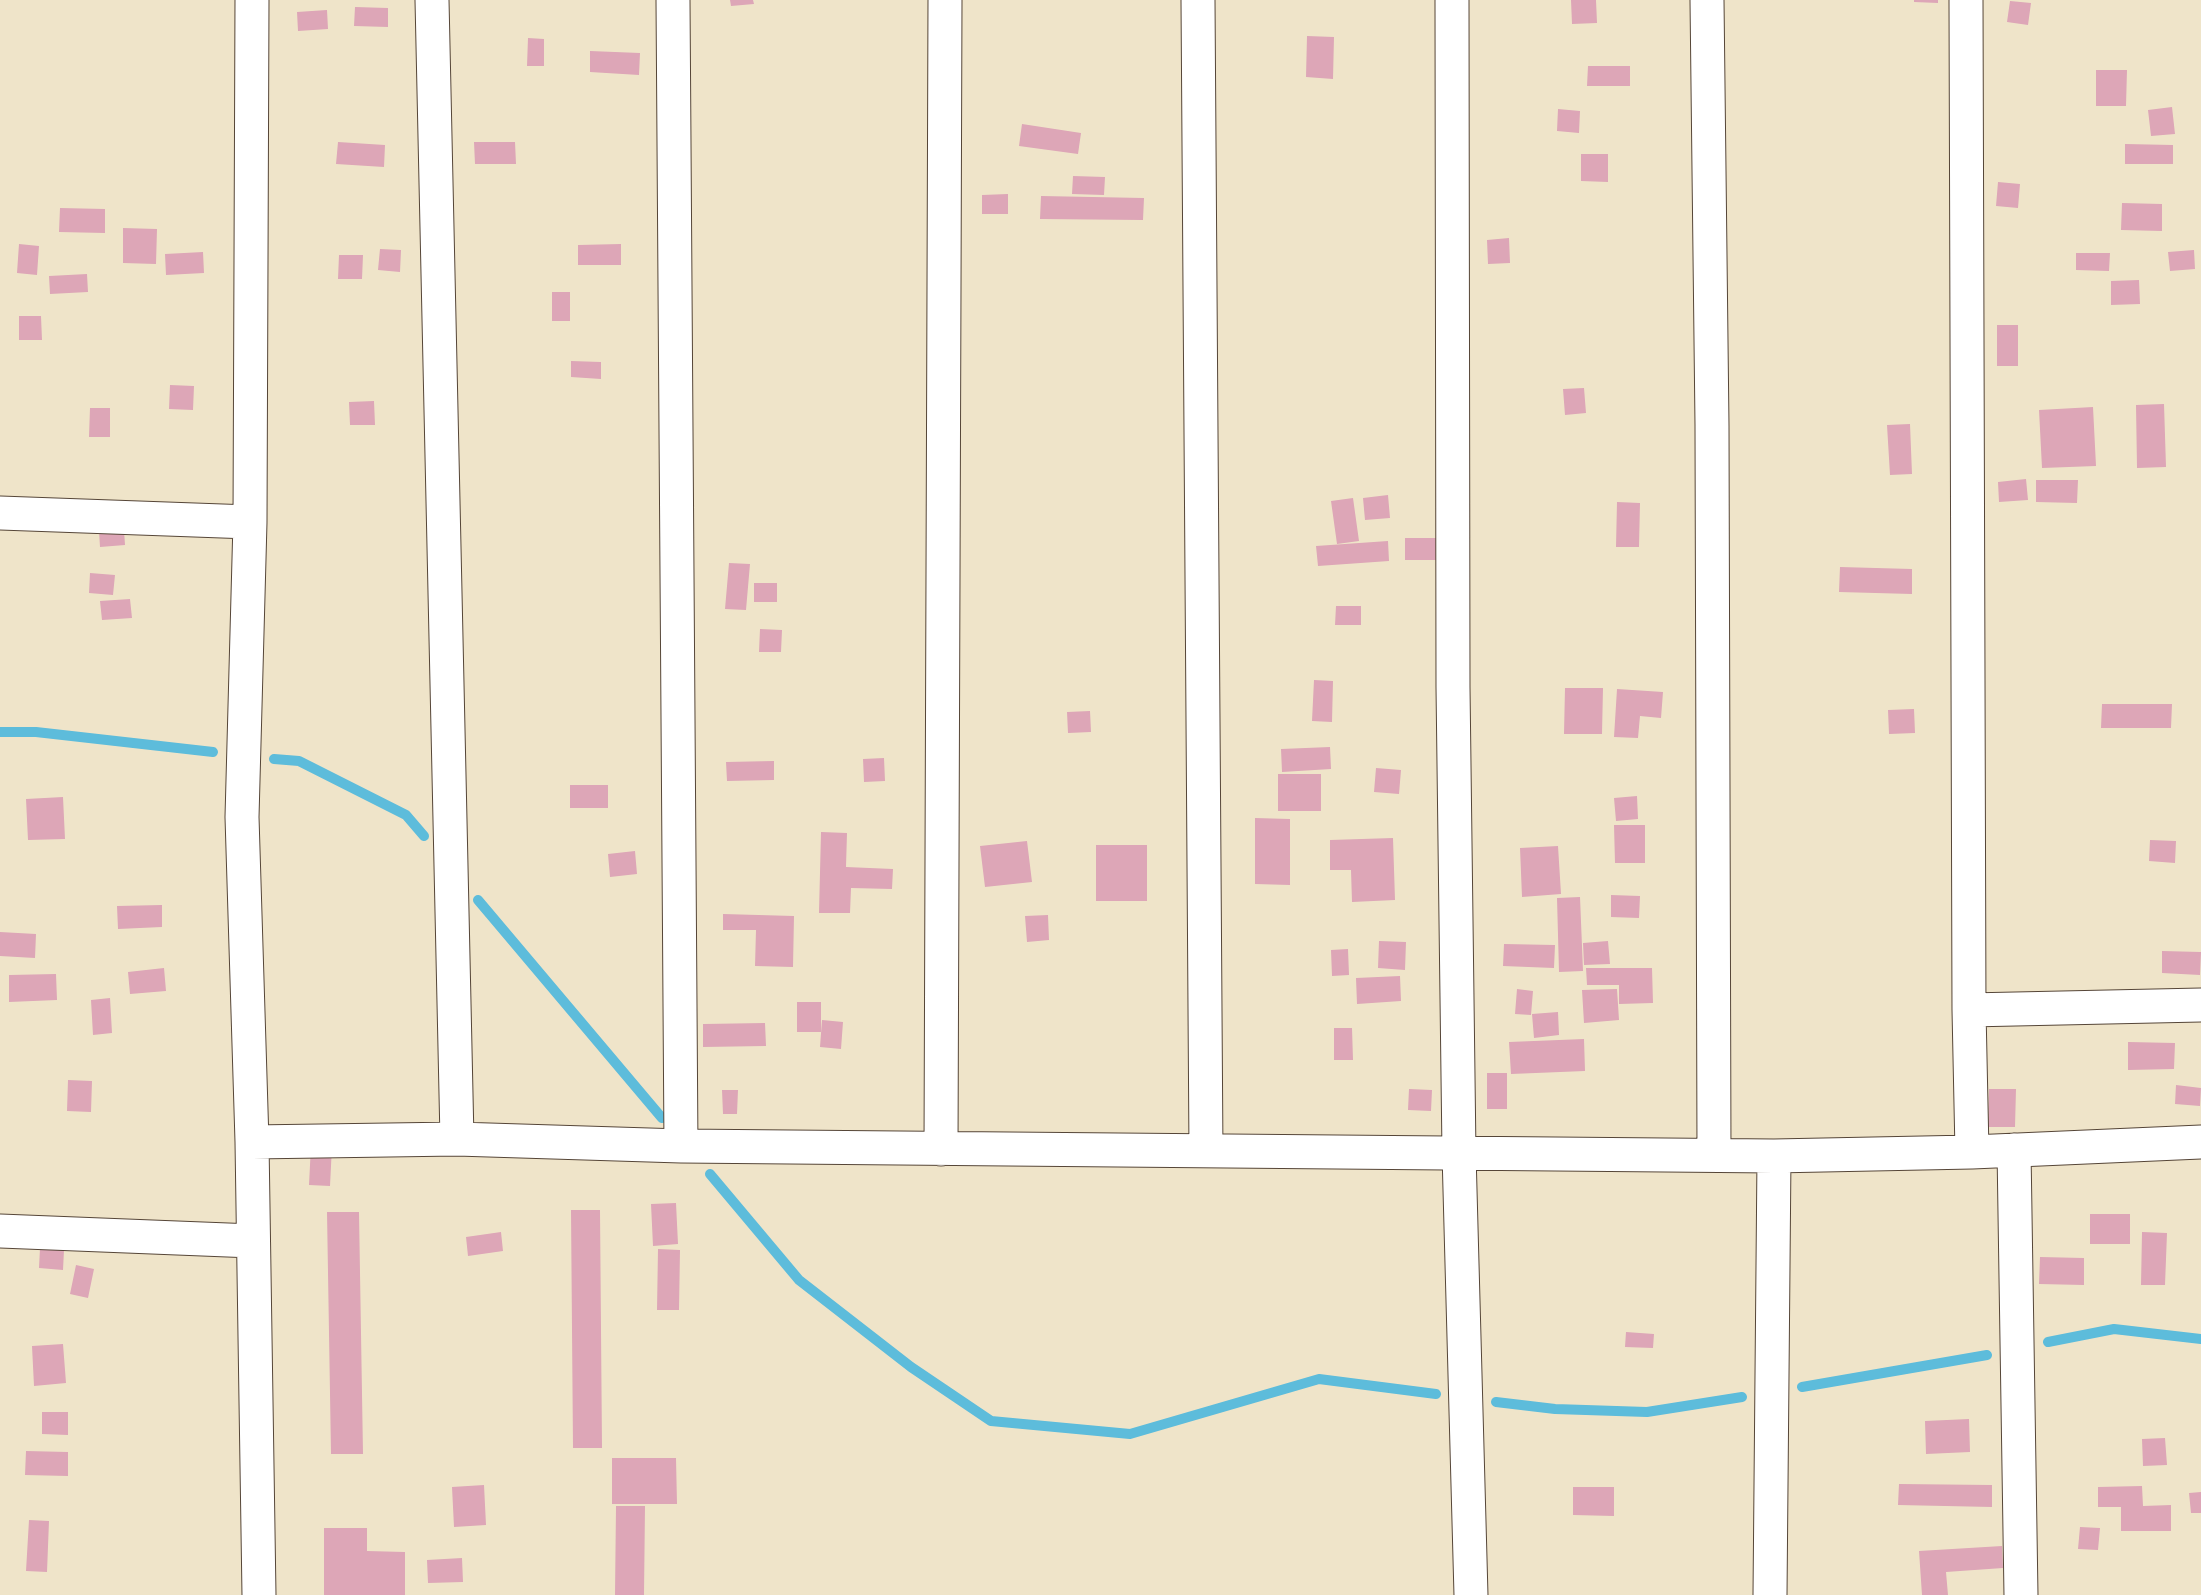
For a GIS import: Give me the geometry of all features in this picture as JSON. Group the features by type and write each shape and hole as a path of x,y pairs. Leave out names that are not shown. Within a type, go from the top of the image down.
{"street":[{"path":"252,0 250,522 242,818 252,1142 259,1595"},
{"path":"432,0 457,1139"},
{"path":"673,0 681,1146"},
{"path":"941,1149 945,0"},
{"path":"1198,0 1206,1151"},
{"path":"1452,0 1453,687 1459,1153 1471,1595"},
{"path":"1707,0 1712,425 1714,1155"},
{"path":"1966,0 1969,1010 1972,1152"},
{"path":"0,513 250,522"},
{"path":"1969,1010 2201,1005"},
{"path":"252,1142 457,1139 681,1146 1774,1156 1972,1152 2201,1142"},
{"path":"2014,1150 2021,1595"},
{"path":"1770,1595 1774,1156"},
{"path":"0,1231 253,1241"}],"building":[{"path":"730,0 753,0 754,4 731,6"},
{"path":"1571,0 1596,0 1597,23 1572,24"},
{"path":"1914,0 1938,0 1938,3 1914,2"},
{"path":"2010,1 2031,3 2028,25 2007,22"},
{"path":"355,7 388,8 388,27 354,26"},
{"path":"327,10 328,29 298,31 297,12"},
{"path":"1307,36 1334,37 1333,79 1306,77"},
{"path":"528,38 544,39 544,66 527,66"},
{"path":"590,51 640,53 639,75 590,72"},
{"path":"1588,66 1630,66 1630,86 1587,86"},
{"path":"2096,70 2127,70 2126,106 2096,106"},
{"path":"2172,107 2175,134 2151,136 2148,110"},
{"path":"1558,109 1580,111 1579,133 1557,131"},
{"path":"1022,124 1081,133 1078,154 1019,146"},
{"path":"338,142 385,145 384,167 336,164"},
{"path":"474,142 515,142 516,164 475,164"},
{"path":"2125,144 2173,145 2173,164 2125,164"},
{"path":"1581,154 1608,154 1608,182 1581,181"},
{"path":"1073,176 1105,177 1104,195 1072,194"},
{"path":"1998,182 2020,184 2018,208 1996,206"},
{"path":"1008,194 1008,214 982,214 982,195"},
{"path":"1041,196 1144,198 1143,220 1040,219"},
{"path":"2122,203 2162,204 2162,231 2121,230"},
{"path":"60,208 105,209 105,233 59,232"},
{"path":"123,228 157,229 156,264 123,263"},
{"path":"1509,238 1510,263 1488,264 1487,240"},
{"path":"19,244 39,246 37,275 17,273"},
{"path":"621,244 621,265 578,265 578,245"},
{"path":"380,249 401,250 400,272 378,270"},
{"path":"2194,250 2195,269 2170,271 2168,252"},
{"path":"203,252 204,273 166,275 165,254"},
{"path":"2076,253 2110,253 2109,271 2076,270"},
{"path":"339,255 363,255 362,279 338,279"},
{"path":"87,274 88,292 50,294 49,276"},
{"path":"2139,280 2140,304 2111,305 2111,281"},
{"path":"552,292 570,292 570,321 552,321"},
{"path":"19,316 41,316 42,340 19,340"},
{"path":"1997,325 2018,325 2018,366 1997,366"},
{"path":"571,361 601,362 601,379 571,377"},
{"path":"170,385 194,386 193,410 169,409"},
{"path":"1584,388 1586,413 1565,415 1563,389"},
{"path":"374,401 375,425 350,425 349,402"},
{"path":"2164,404 2166,467 2137,468 2136,405"},
{"path":"2093,407 2096,466 2042,468 2039,410"},
{"path":"90,408 110,408 110,437 89,437"},
{"path":"1910,424 1912,474 1890,475 1887,425"},
{"path":"2026,479 2028,500 1999,502 1998,482"},
{"path":"2036,480 2078,480 2077,503 2036,502"},
{"path":"1388,495 1390,518 1365,520 1363,498"},
{"path":"1353,498 1359,541 1337,544 1331,501"},
{"path":"1617,502 1640,503 1639,547 1616,547"},
{"path":"124,530 125,545 100,547 99,531"},
{"path":"1405,538 1437,538 1437,560 1405,560"},
{"path":"1388,541 1389,561 1318,566 1316,546"},
{"path":"729,563 750,564 746,610 725,609"},
{"path":"1840,567 1912,569 1912,594 1839,592"},
{"path":"90,573 115,575 113,595 89,593"},
{"path":"754,583 777,583 777,602 754,602"},
{"path":"130,599 132,618 102,620 100,601"},
{"path":"1336,606 1361,606 1361,625 1335,625"},
{"path":"760,629 782,630 781,652 759,652"},
{"path":"1314,680 1333,681 1332,722 1312,721"},
{"path":"1565,688 1603,688 1602,734 1564,734"},
{"path":"1617,689 1663,692 1661,718 1640,716 1638,738 1614,737"},
{"path":"2102,704 2172,704 2171,728 2101,728"},
{"path":"1914,709 1915,733 1889,734 1888,710"},
{"path":"1090,711 1091,732 1068,733 1067,712"},
{"path":"1330,747 1331,769 1282,772 1281,749"},
{"path":"884,758 885,781 864,782 863,759"},
{"path":"774,761 774,780 727,781 726,762"},
{"path":"1376,768 1401,770 1399,794 1374,792"},
{"path":"1278,774 1321,774 1321,811 1278,811"},
{"path":"570,785 608,785 608,808 570,808"},
{"path":"1637,796 1638,819 1616,821 1614,798"},
{"path":"63,797 65,839 28,840 26,799"},
{"path":"1255,818 1290,819 1290,885 1255,884"},
{"path":"1614,825 1645,825 1645,863 1615,863"},
{"path":"821,832 847,833 846,867 893,869 892,889 851,888 850,913 819,913"},
{"path":"1393,838 1395,900 1352,902 1351,870 1330,870 1330,840"},
{"path":"2150,840 2176,841 2175,863 2149,861"},
{"path":"1027,841 1032,882 985,887 980,846"},
{"path":"1096,845 1147,845 1147,901 1096,901"},
{"path":"1558,846 1561,894 1522,897 1520,848"},
{"path":"635,851 637,874 610,877 608,854"},
{"path":"1611,895 1640,896 1639,918 1611,917"},
{"path":"1580,897 1583,971 1559,972 1557,898"},
{"path":"162,905 162,927 118,929 117,906"},
{"path":"723,914 794,916 793,967 755,966 756,930 723,930"},
{"path":"1048,915 1049,940 1027,942 1025,916"},
{"path":"0,932 36,934 35,958 0,956"},
{"path":"1379,941 1406,942 1405,970 1378,968"},
{"path":"1608,941 1610,964 1584,965 1583,943"},
{"path":"1504,944 1555,945 1554,968 1503,966"},
{"path":"1348,949 1349,975 1332,976 1331,950"},
{"path":"2162,951 2201,952 2200,975 2162,973"},
{"path":"164,968 166,991 130,994 128,972"},
{"path":"1586,968 1652,968 1653,1003 1619,1004 1619,985 1587,985"},
{"path":"56,974 57,1000 9,1002 9,975"},
{"path":"1400,976 1401,1001 1357,1004 1356,978"},
{"path":"1517,989 1533,991 1531,1015 1515,1014"},
{"path":"1617,989 1619,1020 1584,1023 1582,990"},
{"path":"110,998 112,1033 93,1035 91,1000"},
{"path":"797,1002 821,1002 821,1032 797,1032"},
{"path":"1558,1012 1559,1035 1534,1038 1532,1014"},
{"path":"822,1020 843,1022 841,1049 820,1047"},
{"path":"765,1023 766,1046 703,1047 703,1024"},
{"path":"1334,1028 1352,1028 1353,1060 1334,1060"},
{"path":"1584,1039 1585,1071 1511,1074 1509,1042"},
{"path":"2128,1042 2175,1043 2174,1069 2128,1070"},
{"path":"1487,1073 1507,1073 1507,1109 1487,1109"},
{"path":"68,1080 92,1081 91,1112 67,1111"},
{"path":"2176,1085 2201,1088 2200,1106 2175,1104"},
{"path":"1409,1089 1432,1090 1431,1111 1408,1110"},
{"path":"1989,1089 2016,1089 2015,1127 1988,1127"},
{"path":"722,1090 738,1090 737,1114 723,1114"},
{"path":"311,1145 332,1146 330,1186 309,1185"},
{"path":"676,1203 678,1244 653,1246 651,1204"},
{"path":"571,1210 600,1210 602,1448 573,1448"},
{"path":"327,1212 359,1212 363,1454 331,1454"},
{"path":"2090,1214 2130,1214 2130,1244 2090,1244"},
{"path":"501,1232 503,1251 468,1256 466,1237"},
{"path":"2142,1232 2167,1233 2165,1285 2141,1285"},
{"path":"40,1248 64,1250 63,1270 39,1268"},
{"path":"658,1249 680,1250 679,1310 657,1310"},
{"path":"2040,1257 2084,1258 2084,1285 2039,1284"},
{"path":"76,1265 94,1269 88,1298 70,1294"},
{"path":"1626,1332 1654,1334 1653,1348 1625,1347"},
{"path":"63,1344 66,1383 34,1386 32,1346"},
{"path":"42,1412 68,1412 68,1435 42,1434"},
{"path":"1969,1419 1970,1452 1926,1454 1925,1421"},
{"path":"2165,1438 2167,1465 2143,1466 2142,1439"},
{"path":"26,1451 68,1452 68,1476 25,1475"},
{"path":"612,1458 676,1458 677,1504 612,1504"},
{"path":"1899,1484 1992,1485 1992,1507 1898,1505"},
{"path":"484,1485 486,1525 454,1527 452,1487"},
{"path":"2142,1486 2143,1506 2171,1505 2171,1531 2121,1531 2121,1507 2098,1507 2098,1487"},
{"path":"1573,1487 1614,1487 1614,1516 1573,1515"},
{"path":"2201,1492 2201,1513 2191,1513 2189,1493"},
{"path":"616,1506 645,1506 644,1595 615,1595"},
{"path":"29,1520 49,1521 47,1572 26,1571"},
{"path":"2080,1527 2100,1528 2098,1550 2078,1549"},
{"path":"324,1528 367,1528 367,1551 405,1552 405,1595 324,1595"},
{"path":"2002,1546 2003,1568 1946,1572 1948,1595 1922,1595 1919,1551"},
{"path":"462,1558 463,1582 428,1583 427,1560"}],"waterway":[{"path":"0,732 36,732 213,752"},
{"path":"274,759 299,761 406,815 424,836"},
{"path":"478,900 662,1118"},
{"path":"710,1174 799,1280 911,1367 991,1421 1130,1434 1319,1379 1436,1394"},
{"path":"2048,1342 2114,1329 2201,1339"},
{"path":"1802,1387 1987,1355"},
{"path":"1496,1402 1555,1409 1647,1412 1742,1397"}]}
